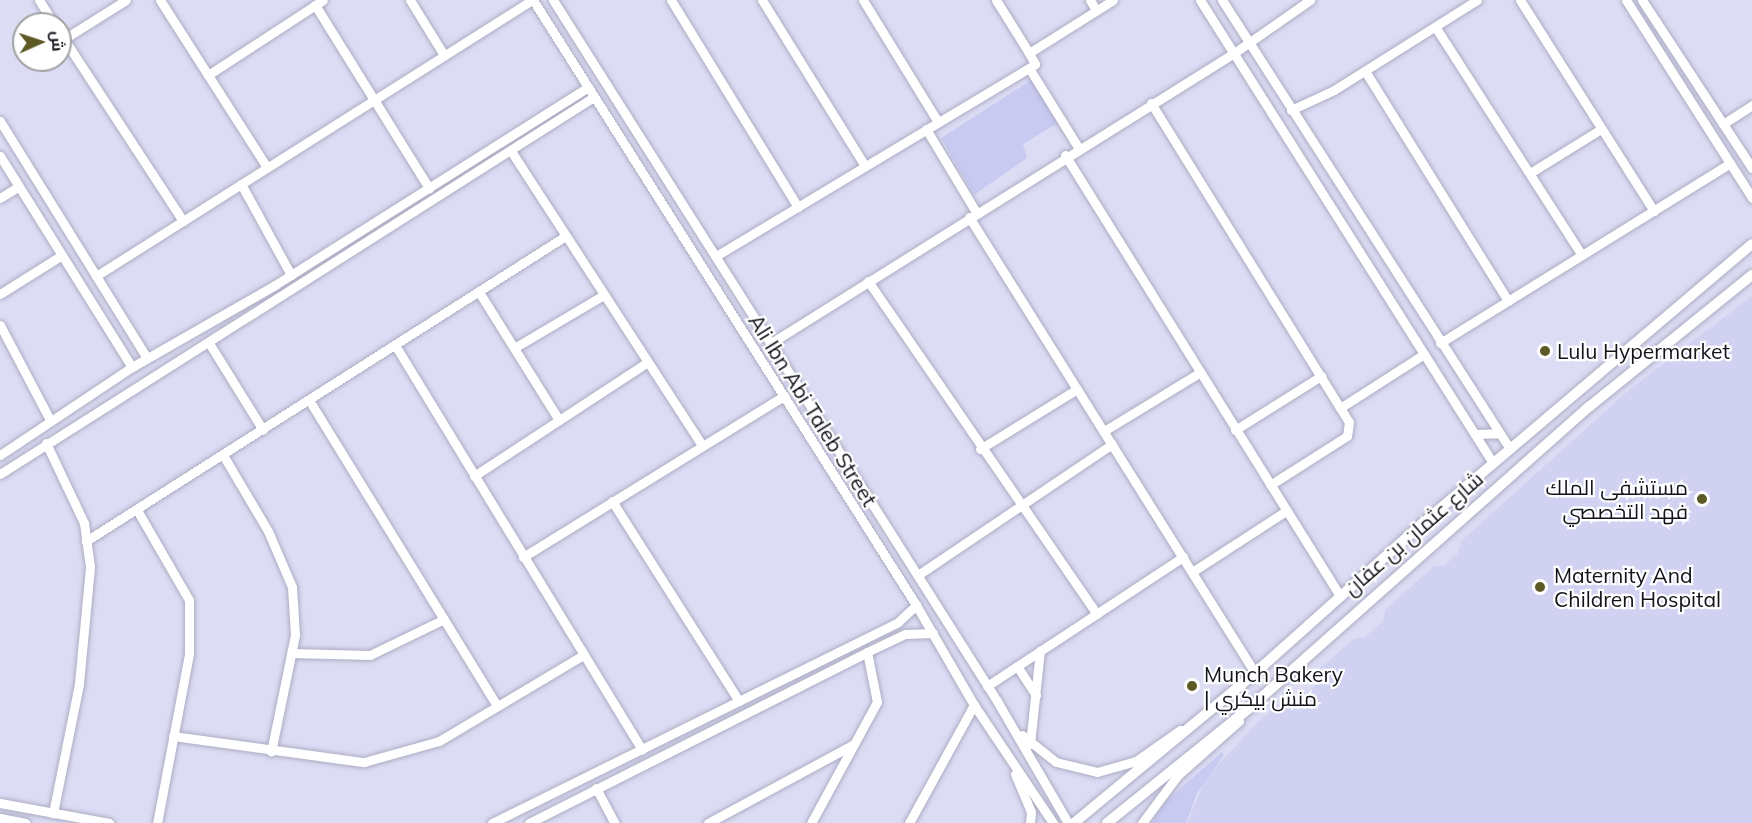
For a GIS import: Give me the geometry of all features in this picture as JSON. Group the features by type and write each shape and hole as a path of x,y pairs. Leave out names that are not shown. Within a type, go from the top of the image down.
{"main road":[{"name":"شارع عثمان بن عفان","path":"1074,823 1256,673 1340,596 1493,463 1752,244"},
{"name":"شارع عثمان بن عفان","path":"1107,823 1253,705 1589,407 1752,275"}],"street":[{"path":"72,30 126,0"},
{"path":"160,0 267,167"},
{"path":"410,0 444,55"},
{"path":"96,276 532,0"},
{"name":"Ali Ibn Abi Taleb Street","path":"532,0 592,98 916,604 974,705 1003,748"},
{"name":"Ali Ibn Abi Taleb Street","path":"553,0 918,575 1008,720 1068,823"},
{"path":"671,0 798,207"},
{"path":"762,0 865,166"},
{"path":"863,0 938,122"},
{"path":"716,256 1035,64 996,0"},
{"path":"1090,0 1096,10"},
{"path":"1029,53 1113,0"},
{"path":"1200,0 1493,463"},
{"path":"1222,0 1510,449"},
{"path":"771,343 1065,155 1234,53 1247,40 1310,0"},
{"path":"1291,110 1365,71 1477,0"},
{"path":"1520,0 1654,211"},
{"path":"1626,0 1752,198"},
{"path":"1642,0 1752,168"},
{"path":"208,75 319,2 429,188"},
{"path":"1436,28 1581,254"},
{"path":"72,51 183,221"},
{"path":"1029,68 1078,147"},
{"path":"1365,71 1508,301"},
{"path":"0,455 132,367 291,275 587,88"},
{"path":"0,474 592,98"},
{"path":"1151,103 1348,422 1347,436 1270,485"},
{"path":"1723,124 1752,105"},
{"path":"0,121 147,358"},
{"path":"926,129 972,214 1077,389 1256,673 1204,713 1120,768 1076,770 1030,744 1008,720"},
{"path":"1530,173 1601,129"},
{"path":"510,151 700,444"},
{"path":"1065,155 1199,374 1340,596"},
{"path":"0,156 132,367"},
{"path":"1440,343 1730,164"},
{"path":"241,184 291,275"},
{"path":"0,198 19,186"},
{"path":"86,541 564,237"},
{"path":"0,294 62,255"},
{"path":"868,281 980,449 1097,614"},
{"path":"479,292 559,420"},
{"path":"514,348 602,296"},
{"path":"0,325 50,420"},
{"path":"209,343 262,430"},
{"path":"395,345 642,749"},
{"path":"1340,408 1424,354"},
{"path":"474,476 646,363"},
{"path":"1104,431 1199,374"},
{"path":"1235,430 1321,376"},
{"path":"980,449 1077,389"},
{"path":"523,556 700,444 784,396"},
{"path":"309,400 497,706"},
{"path":"1474,434 1499,433"},
{"path":"46,443 84,523 90,598 79,684 53,813"},
{"path":"918,575 1019,503 1112,444"},
{"path":"223,455 268,531 292,586 291,653 271,752"},
{"path":"612,501 739,701"},
{"path":"137,510 189,600 189,654 157,823"},
{"path":"1192,572 1286,511"},
{"path":"987,686 1183,557"},
{"path":"492,823 898,622 916,604"},
{"path":"291,653 370,655 444,619"},
{"path":"898,622 905,634"},
{"path":"531,823 596,788 905,634 933,633"},
{"path":"1030,744 1040,651"},
{"path":"811,823 876,702 867,652"},
{"path":"173,736 271,752 364,762 439,741 583,655"},
{"path":"1017,666 1036,695"},
{"path":"909,823 974,705"},
{"path":"1142,823 1177,776 1221,741 1253,705"},
{"path":"708,823 854,744"},
{"path":"1003,748 1030,812 1030,823"},
{"path":"1003,748 1053,823"},
{"path":"596,788 615,823"},
{"path":"0,803 109,823"},
{"path":"3,820 26,823"}],"shaded area":[{"path":"1031,80 1058,123 1023,144 1027,158 974,195 941,138"},
{"name":"Maternity And Children Hospital","path":"1752,296 1752,823 1187,823 1206,778 1257,723 1279,705 1292,706 1318,683 1319,669 1355,638 1364,638 1384,620 1385,610 1434,566 1444,566 1458,553 1462,540 1630,389"},
{"path":"1222,752 1224,755 1197,793 1186,823 1152,823 1165,802"}],"place":[{"name":"Lulu Hypermarket","path":"1545,351"},
{"name":"مستشفى الملك فهد التخصصي","path":"1702,499"},
{"name":"Maternity And Children Hospital","path":"1540,587"},
{"name":"Munch Bakery | منش بيكري","path":"1192,686"}]}
